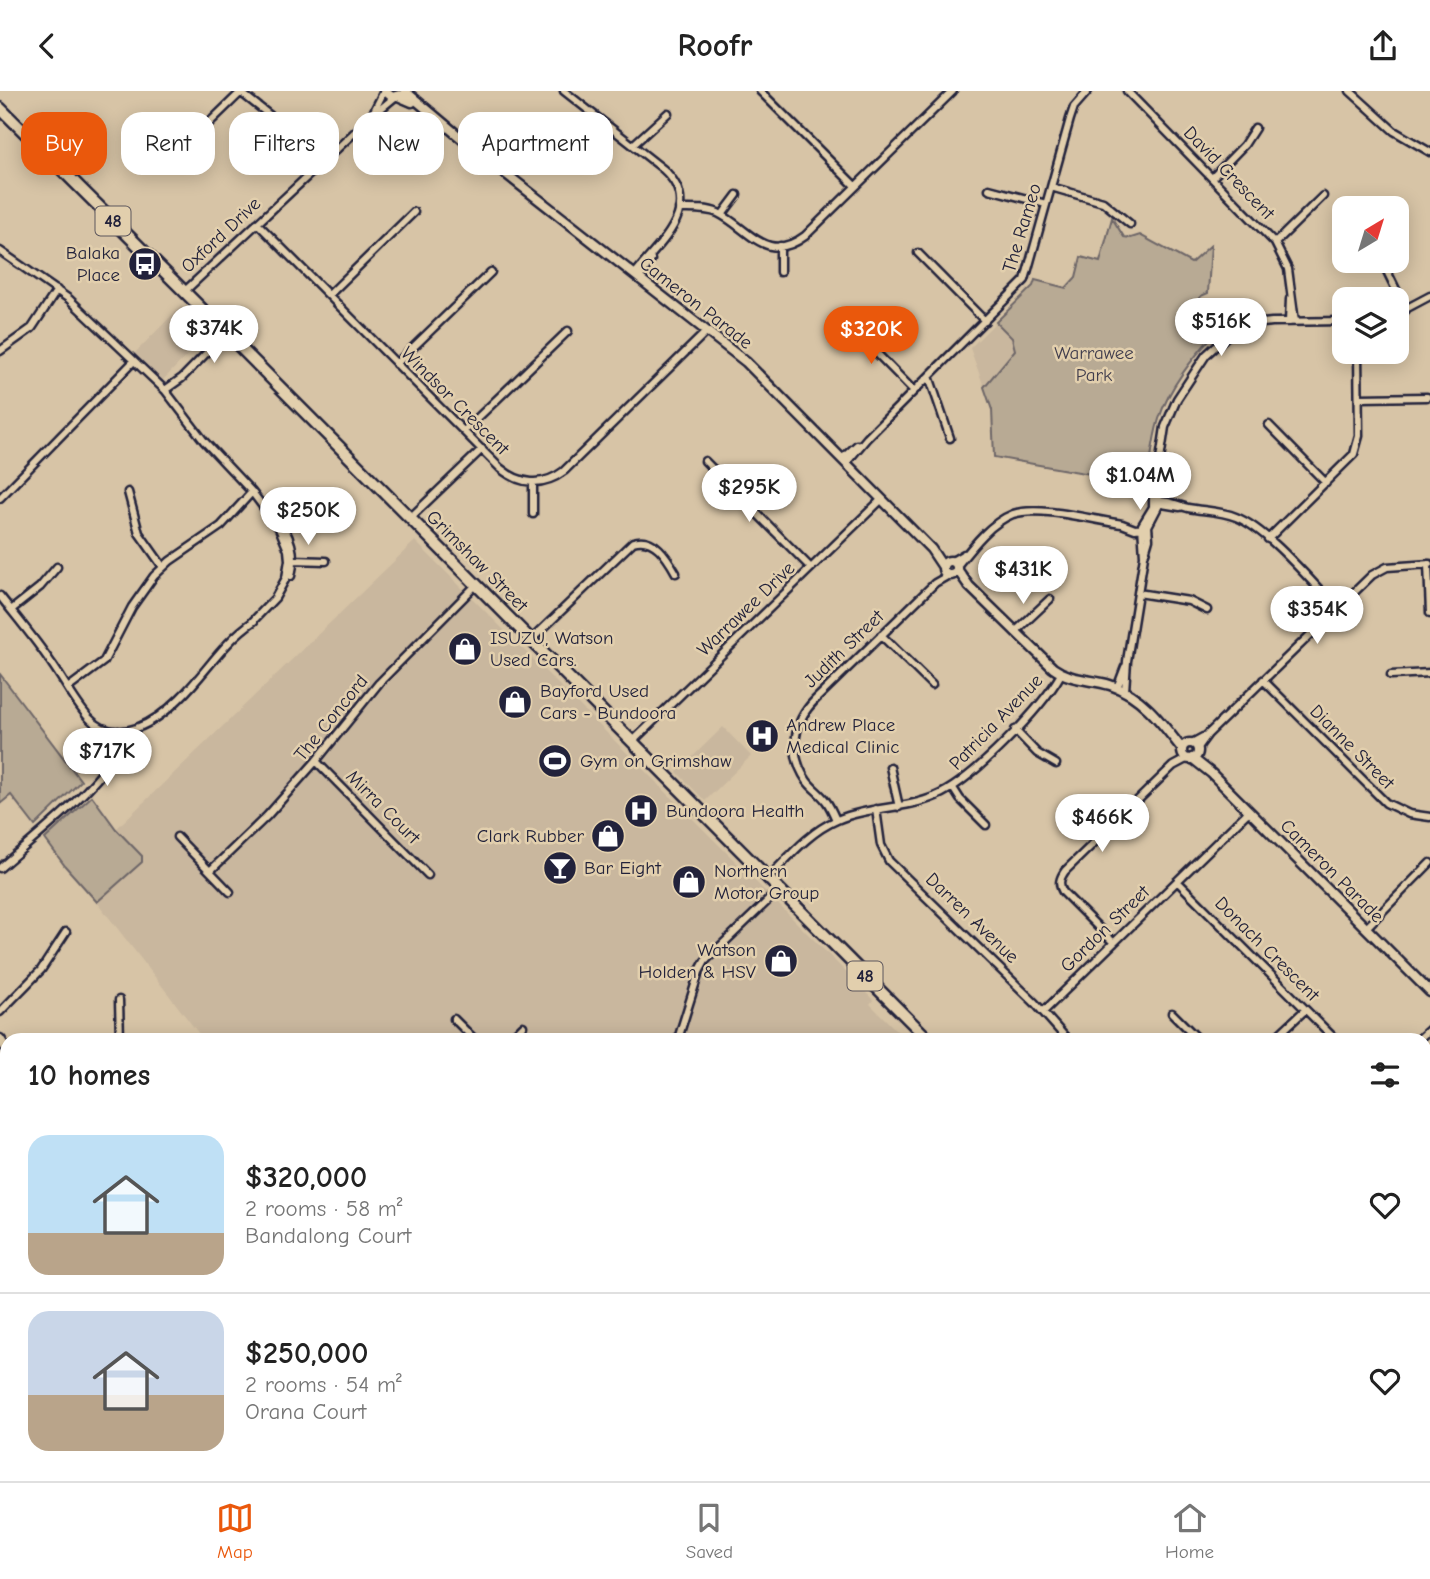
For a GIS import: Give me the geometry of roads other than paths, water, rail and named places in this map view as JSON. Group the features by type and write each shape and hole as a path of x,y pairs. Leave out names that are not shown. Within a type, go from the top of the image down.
{"main road":[{"name":"Grimshaw Street","path":"0,109 922,1033"}],"street":[{"name":"Cameron Parade","path":"385,91 390,97 400,94 421,106 746,362 1045,661 1062,674 1121,689 1139,701 1429,988"},
{"name":"Oxford Drive","path":"374,112 385,91"},
{"path":"564,91 668,173 677,192 679,209 673,229 637,276"},
{"path":"760,91 856,186"},
{"path":"679,209 710,211 722,215 759,242 780,246 793,244 805,236 953,91"},
{"name":"David Crescent","path":"1127,91 1275,243 1286,262 1291,287 1292,322"},
{"path":"1350,91 1394,131 1430,152"},
{"path":"215,117 240,92 265,112"},
{"name":"The Rameo","path":"844,461 1027,277 1072,111 1087,93"},
{"name":"Oxford Drive","path":"377,112 400,94"},
{"path":"633,145 667,113"},
{"path":"1212,178 1244,145 1255,128"},
{"name":"Oxford Drive","path":"339,146 353,133"},
{"name":"Oxford Drive","path":"184,292 308,175"},
{"path":"1051,187 1102,202 1130,224"},
{"path":"989,189 1046,204"},
{"path":"722,215 737,195"},
{"path":"1275,243 1323,196"},
{"path":"329,295 414,212"},
{"name":"Windsor Crescent","path":"257,223 507,473 522,481 533,482"},
{"path":"780,246 780,272"},
{"path":"0,253 57,290 167,393 204,441 265,508 284,535 292,560 279,593 252,622 227,643 172,706 145,726 121,731 105,728 92,721 0,596"},
{"path":"918,253 985,321"},
{"path":"396,364 491,272"},
{"path":"0,352 32,328 57,290"},
{"path":"1409,308 1430,296"},
{"path":"1211,306 1228,335"},
{"path":"1121,689 1144,555 1144,527 1158,502 1153,488 1165,427 1172,408 1202,360 1228,335 1254,324 1332,321"},
{"path":"847,323 914,391"},
{"path":"464,431 568,331"},
{"path":"533,513 533,482 550,480 564,471 707,331"},
{"path":"167,393 226,333"},
{"path":"0,498 133,362"},
{"path":"1268,539 1349,460 1356,448 1360,430 1358,364"},
{"path":"929,376 950,437"},
{"path":"1359,398 1427,397"},
{"path":"1269,425 1326,483"},
{"path":"410,518 482,449"},
{"path":"705,461 811,568"},
{"path":"128,492 138,533 163,567"},
{"path":"68,688 104,661 140,594 163,567 214,532 252,492"},
{"name":"Warrawee Drive","path":"632,742 882,499"},
{"path":"1158,502 1234,516 1254,527 1337,608"},
{"name":"Judith Street","path":"836,820 825,800 812,788 800,769 795,754 797,729 808,706 950,568 997,524 1023,511 1041,511 1144,527"},
{"path":"531,640 632,542 644,540 654,544 665,555 676,573"},
{"path":"292,560 326,561"},
{"path":"1114,943 1063,892 1060,879 1366,580 1382,569 1393,566 1429,564 1430,613"},
{"path":"11,610 40,587 57,567"},
{"name":"The Concord","path":"210,871 267,816 379,683 476,585"},
{"path":"1138,593 1189,601 1207,610"},
{"path":"1015,632 1050,599"},
{"path":"881,635 932,685"},
{"path":"1391,675 1430,673"},
{"name":"Patricia Avenue","path":"768,878 812,835 836,820 927,800 953,787 976,768 1050,694 1062,674"},
{"name":"Dianne Street","path":"1263,680 1386,803 1409,814 1430,817"},
{"path":"1014,730 1037,753 1056,764"},
{"path":"0,868 94,781 113,759 121,731"},
{"name":"Mirra Court","path":"316,761 428,875"},
{"path":"890,767 899,807"},
{"path":"953,787 960,799 986,825"},
{"name":"Darren Avenue","path":"876,810 881,845 889,861 961,928 1062,1033"},
{"name":"Gordon Street","path":"1043,1011 1249,811"},
{"path":"177,838 230,892"},
{"path":"1366,928 1430,863"},
{"name":"Donach Crescent","path":"1177,881 1329,1033"},
{"path":"680,1033 705,961 779,890"},
{"path":"0,1012 41,970 66,932"},
{"path":"119,1000 120,1033"},
{"path":"1280,1033 1305,1010"},
{"path":"1172,1013 1192,1033"},
{"path":"454,1019 468,1033"},
{"path":"516,1033 523,1027"}],"place":[{"name":"Balaka Place","path":"145,264"},
{"name":"ISUZU, Watson Used Cars.","path":"465,649"},
{"name":"Bayford Used Cars - Bundoora","path":"515,702"},
{"name":"Andrew Place Medical Clinic","path":"762,736"},
{"name":"Gym on Grimshaw","path":"555,761"},
{"name":"Bundoora Health","path":"641,811"},
{"name":"Clark Rubber","path":"608,836"},
{"name":"Bar Eight","path":"560,868"},
{"name":"Northern Motor Group","path":"689,882"},
{"name":"Watson Holden & HSV","path":"781,961"}],"park label":[{"name":"Warrawee Park","path":"1094,364"}]}
